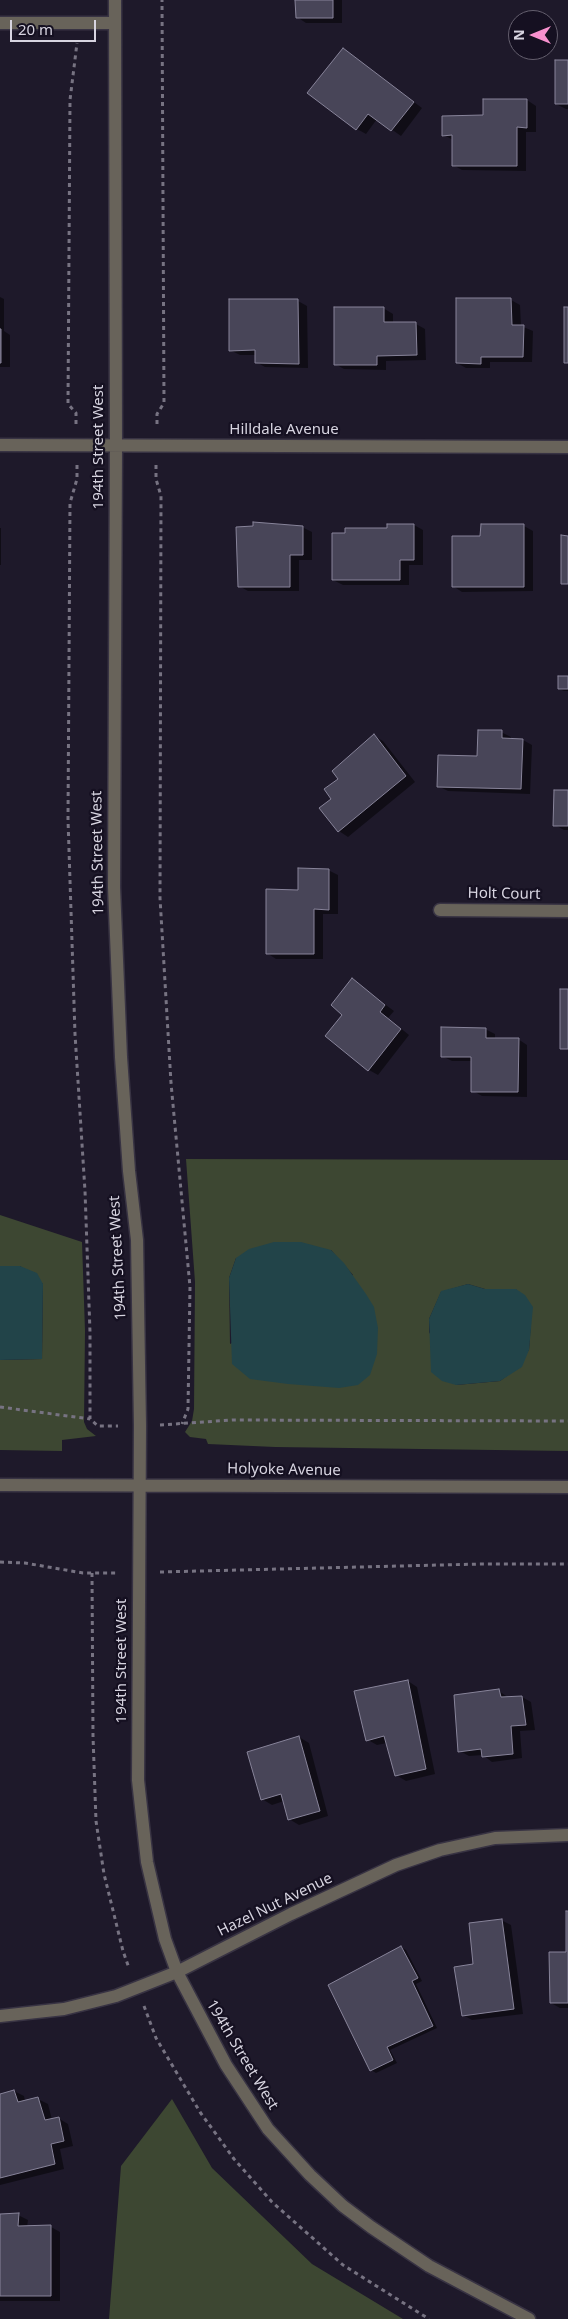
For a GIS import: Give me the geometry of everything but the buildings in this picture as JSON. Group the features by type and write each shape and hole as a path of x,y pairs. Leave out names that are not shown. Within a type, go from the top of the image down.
{"street":[{"name":"194th Street West","path":"115,0 116,445 114,887 121,1057 129,1171 137,1240 140,1485 138,1780 142,1820 154,1894 165,1939 177,1972 226,2065 268,2128 310,2175 343,2206 429,2266 529,2319"},
{"path":"0,23 115,23"},
{"name":"Hilldale Avenue","path":"0,445 568,447"},
{"name":"Holt Court","path":"440,910 568,911"},
{"name":"Holyoke Avenue","path":"0,1484 568,1487"},
{"name":"Hazel Nut Avenue","path":"0,2016 43,2013 85,2005 177,1972 291,1914 396,1865 440,1850 496,1838 568,1835"}],"path":[{"path":"162,0 164,403 157,414 156,445 156,480 161,496 160,898 171,1083 190,1287 188,1409 182,1424 232,1420 568,1421"},
{"path":"78,24 77,55 70,100 68,404 76,413 77,480 70,503 68,829 75,1034 85,1192 90,1332 90,1419"},
{"path":"0,1407 90,1419 98,1426"},
{"path":"0,1562 25,1563 83,1573 481,1564 568,1564"}],"shaded area":[{"path":"186,1159 568,1160 568,1451 275,1447 208,1444 206,1439 190,1437 185,1432 192,1421 194,1409 195,1282","holes":["331,1250 353,1275 230,1344 229,1278 236,1258","468,1284 485,1289 516,1289 531,1322 529,1350 508,1375 500,1381 456,1385 429,1332 429,1319 441,1292"]},
{"path":"0,1215 82,1242 85,1331 84,1422 87,1429 96,1436 62,1440 62,1451 0,1450 0,1360 42,1359 43,1284 20,1266 0,1266"},
{"path":"274,1242 301,1242 331,1250 344,1263 374,1307 378,1328 377,1354 370,1375 358,1385 339,1388 250,1379 232,1364 229,1278 236,1258 249,1249"},
{"path":"0,1266 20,1266 37,1273 43,1284 42,1359 0,1360"},
{"path":"468,1284 485,1289 516,1289 525,1295 533,1307 529,1350 522,1367 500,1381 456,1385 442,1381 431,1372 429,1319 441,1291"},
{"path":"172,2099 212,2168 312,2264 403,2319 109,2319 121,2166"}]}
